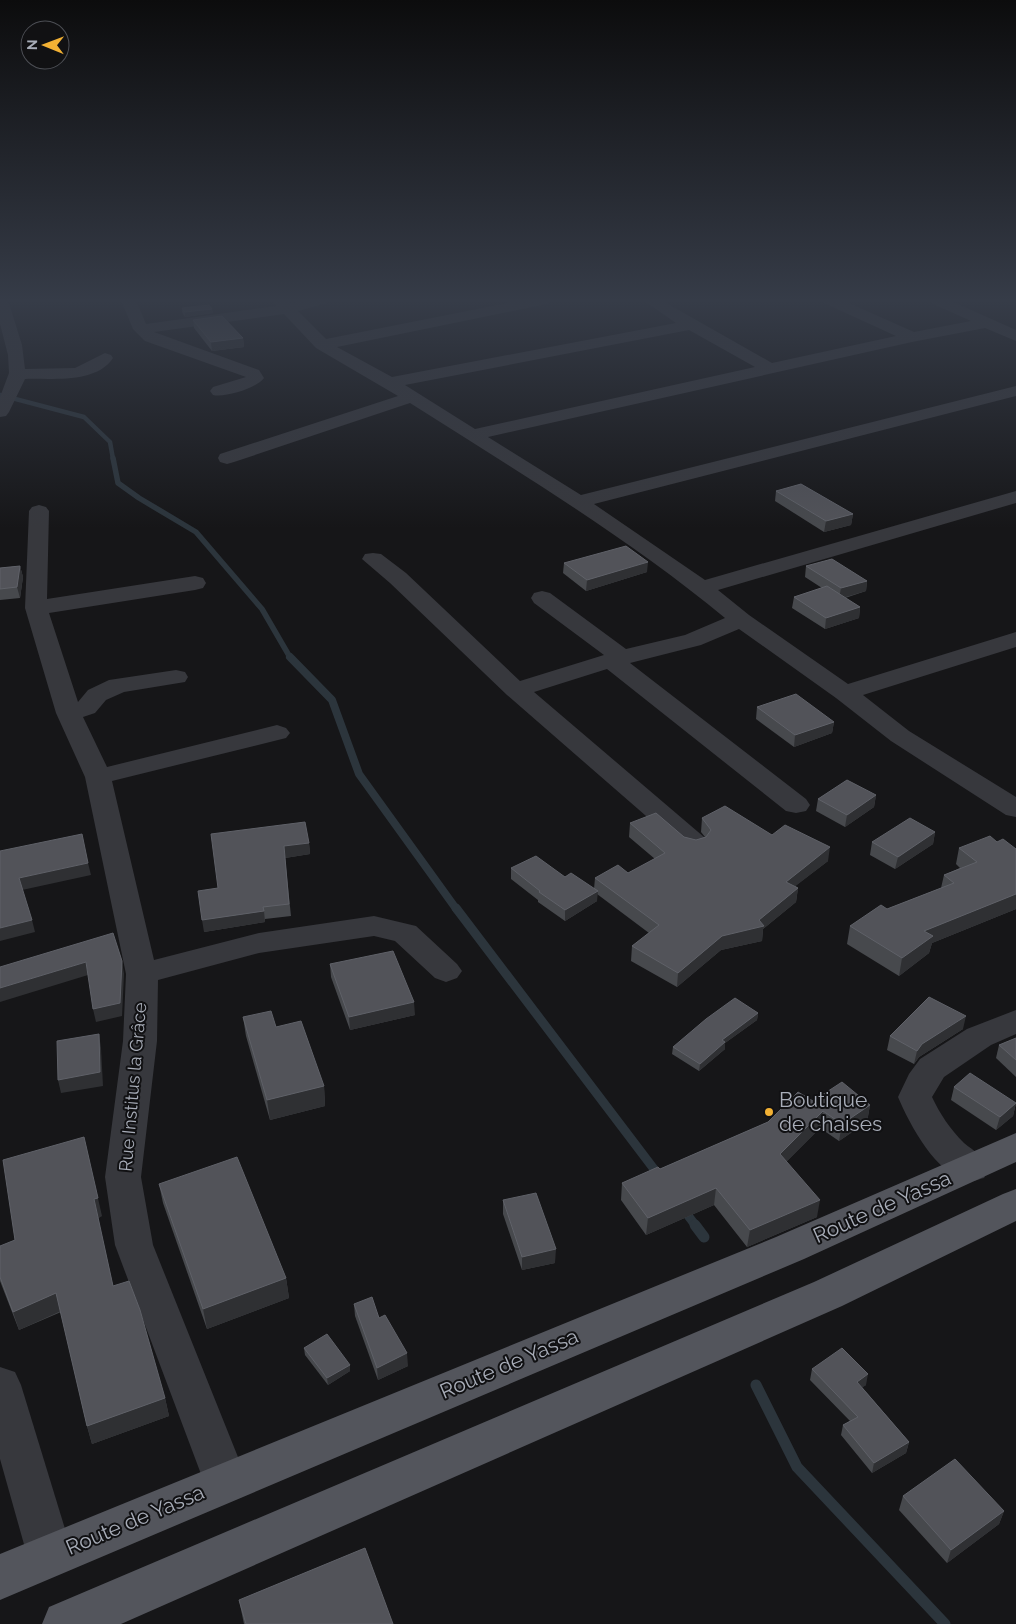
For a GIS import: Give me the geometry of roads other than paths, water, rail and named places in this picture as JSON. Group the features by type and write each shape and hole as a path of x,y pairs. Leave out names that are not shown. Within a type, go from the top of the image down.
{"main road":[{"name":"Route de Yassa","path":"0,1576 790,1248 1016,1147"},
{"path":"66,1624 828,1294 1016,1204"}],"street":[{"path":"5,404 16,376"},
{"path":"220,391 249,383 256,378 254,376"},
{"path":"377,376 578,502 702,588 741,620 844,693 900,736 1016,809"},
{"path":"390,383 426,376"},
{"path":"471,435 733,376"},
{"path":"578,502 1016,392"},
{"path":"227,458 412,397"},
{"path":"702,588 1016,497"},
{"name":"Rue Institus la Grâce","path":"39,511 36,608 69,713 98,777 142,974 140,1041 123,1177 134,1244 226,1482"},
{"path":"373,559 398,578 516,690 694,843"},
{"path":"36,608 195,583"},
{"path":"542,598 796,804"},
{"path":"516,690 617,659 693,640 741,620"},
{"path":"844,693 1016,639"},
{"path":"69,713 86,708 97,695 118,685 176,677"},
{"path":"98,777 278,733"},
{"path":"142,974 259,943 374,926 405,933 446,971"},
{"path":"971,1168 952,1154 927,1123 915,1097 921,1083 932,1068 979,1037 1016,1022"},
{"path":"0,1385 50,1555"}],"waterway":[{"path":"0,395 84,417 110,442 113,459"},
{"path":"113,458 118,483 139,498 196,532 262,609 291,659"},
{"path":"290,657 332,700 359,774 457,910"},
{"path":"456,908 660,1177"},
{"path":"683,1209 696,1226"},
{"path":"695,1225 704,1237"},
{"path":"756,1385 797,1467 945,1624"}],"place":[{"name":"Boutique de chaises","path":"769,1112"}]}
